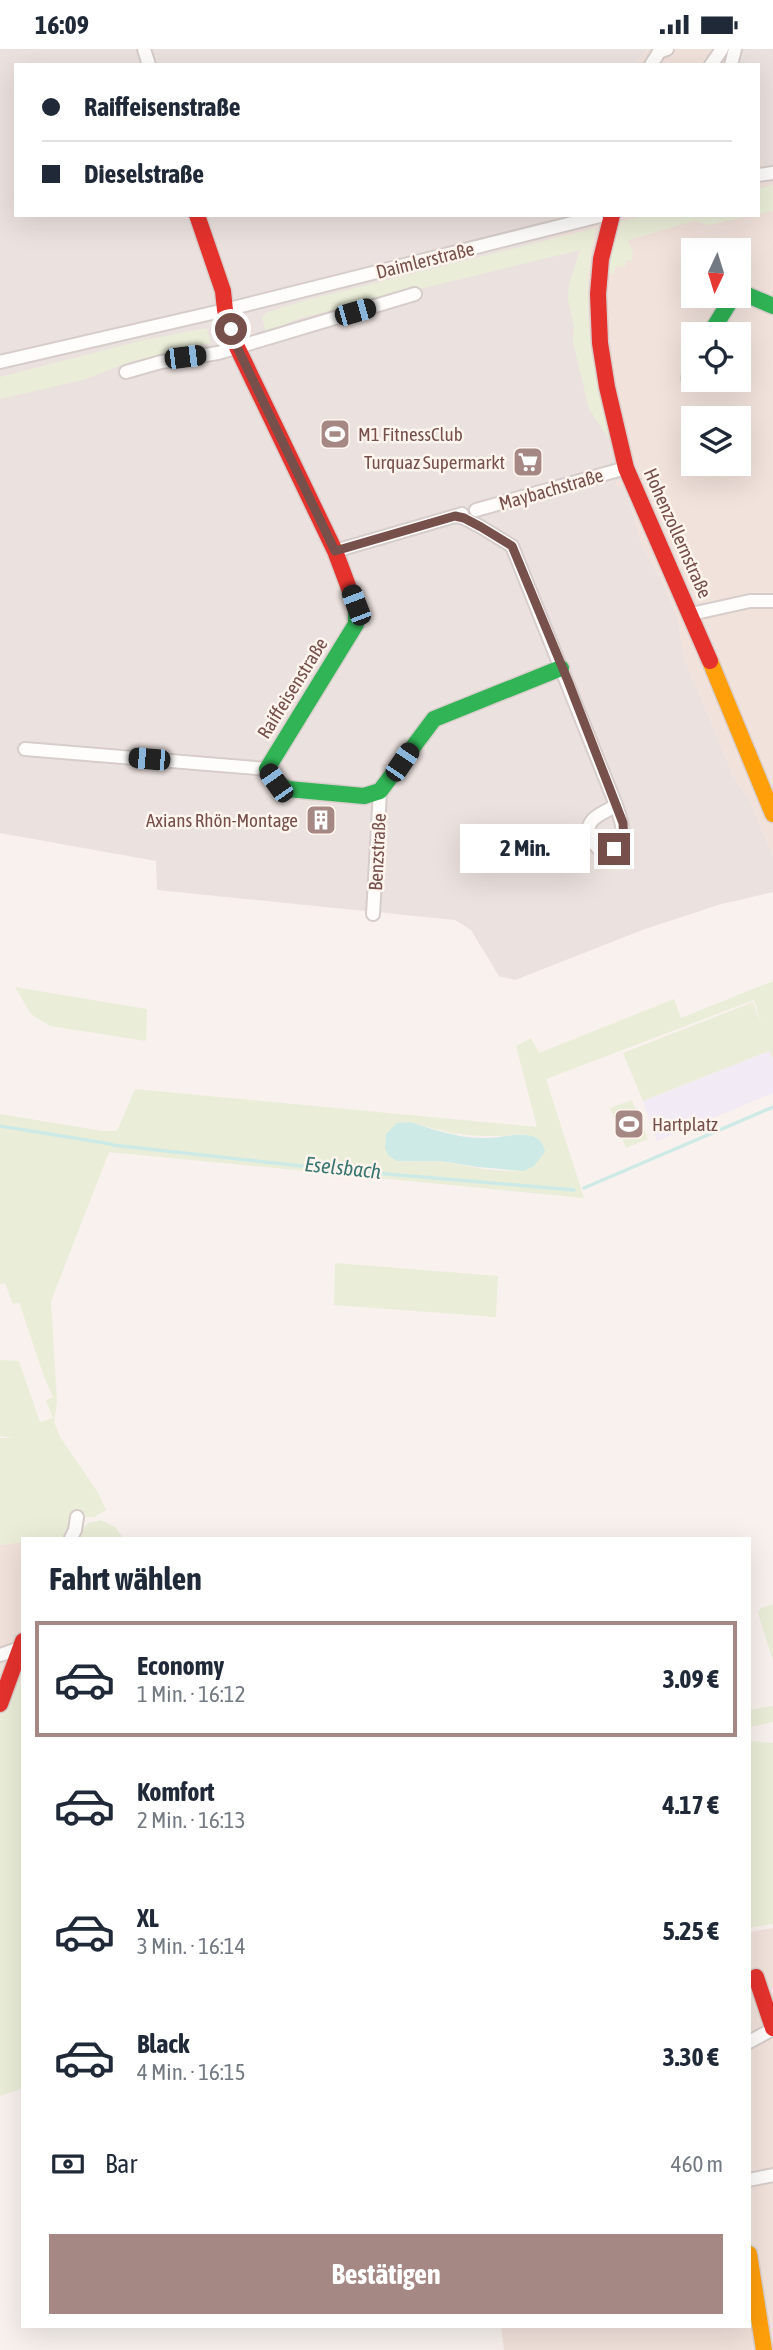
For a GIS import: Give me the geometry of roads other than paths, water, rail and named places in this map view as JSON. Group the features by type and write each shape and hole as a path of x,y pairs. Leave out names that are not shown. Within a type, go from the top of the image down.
{"street":[{"name":"Raiffeisenstraße","path":"198,217 223,291 225,310 237,347 335,551 356,605 356,624 267,769 276,783 288,789 364,796 380,790"},
{"name":"Daimlerstraße","path":"0,362 225,310 564,220 588,217"},
{"name":"Hohenzollernstraße","path":"611,217 601,259 598,294 600,343 607,387 626,468 691,614 773,814"},
{"path":"126,372 237,347 415,294"},
{"path":"717,322 732,298 745,295 773,306"},
{"name":"Maybachstraße","path":"335,551 626,468"},
{"path":"455,516 464,518 512,546 616,805"},
{"path":"691,614 750,601 773,601"},
{"path":"380,790 426,726 434,719 561,668"},
{"path":"25,749 267,769"},
{"name":"Benzstraße","path":"373,913 380,790"},
{"path":"72,1537 77,1517"},
{"path":"0,1655 21,1645"},
{"path":"0,1704 21,1645"},
{"path":"751,2041 773,2028 756,1977"},
{"path":"751,2180 773,2175"},
{"path":"752,2292 764,2350"}],"water":[{"path":"410,1122 468,1137 532,1136 541,1142 545,1152 534,1166 524,1171 441,1161 397,1161 389,1156 385,1149 386,1134 397,1123"}],"waterway":[{"name":"Eselsbach","path":"584,1188 773,1107"},
{"name":"Eselsbach","path":"0,1126 111,1144"},
{"name":"Eselsbach","path":"112,1145 328,1169 574,1190"}],"place":[{"name":"M1 FitnessClub","path":"335,434"},
{"name":"Turquaz Supermarkt","path":"528,462"},
{"name":"Axians Rhön-Montage","path":"321,820"},
{"name":"Hartplatz","path":"629,1124"}]}
